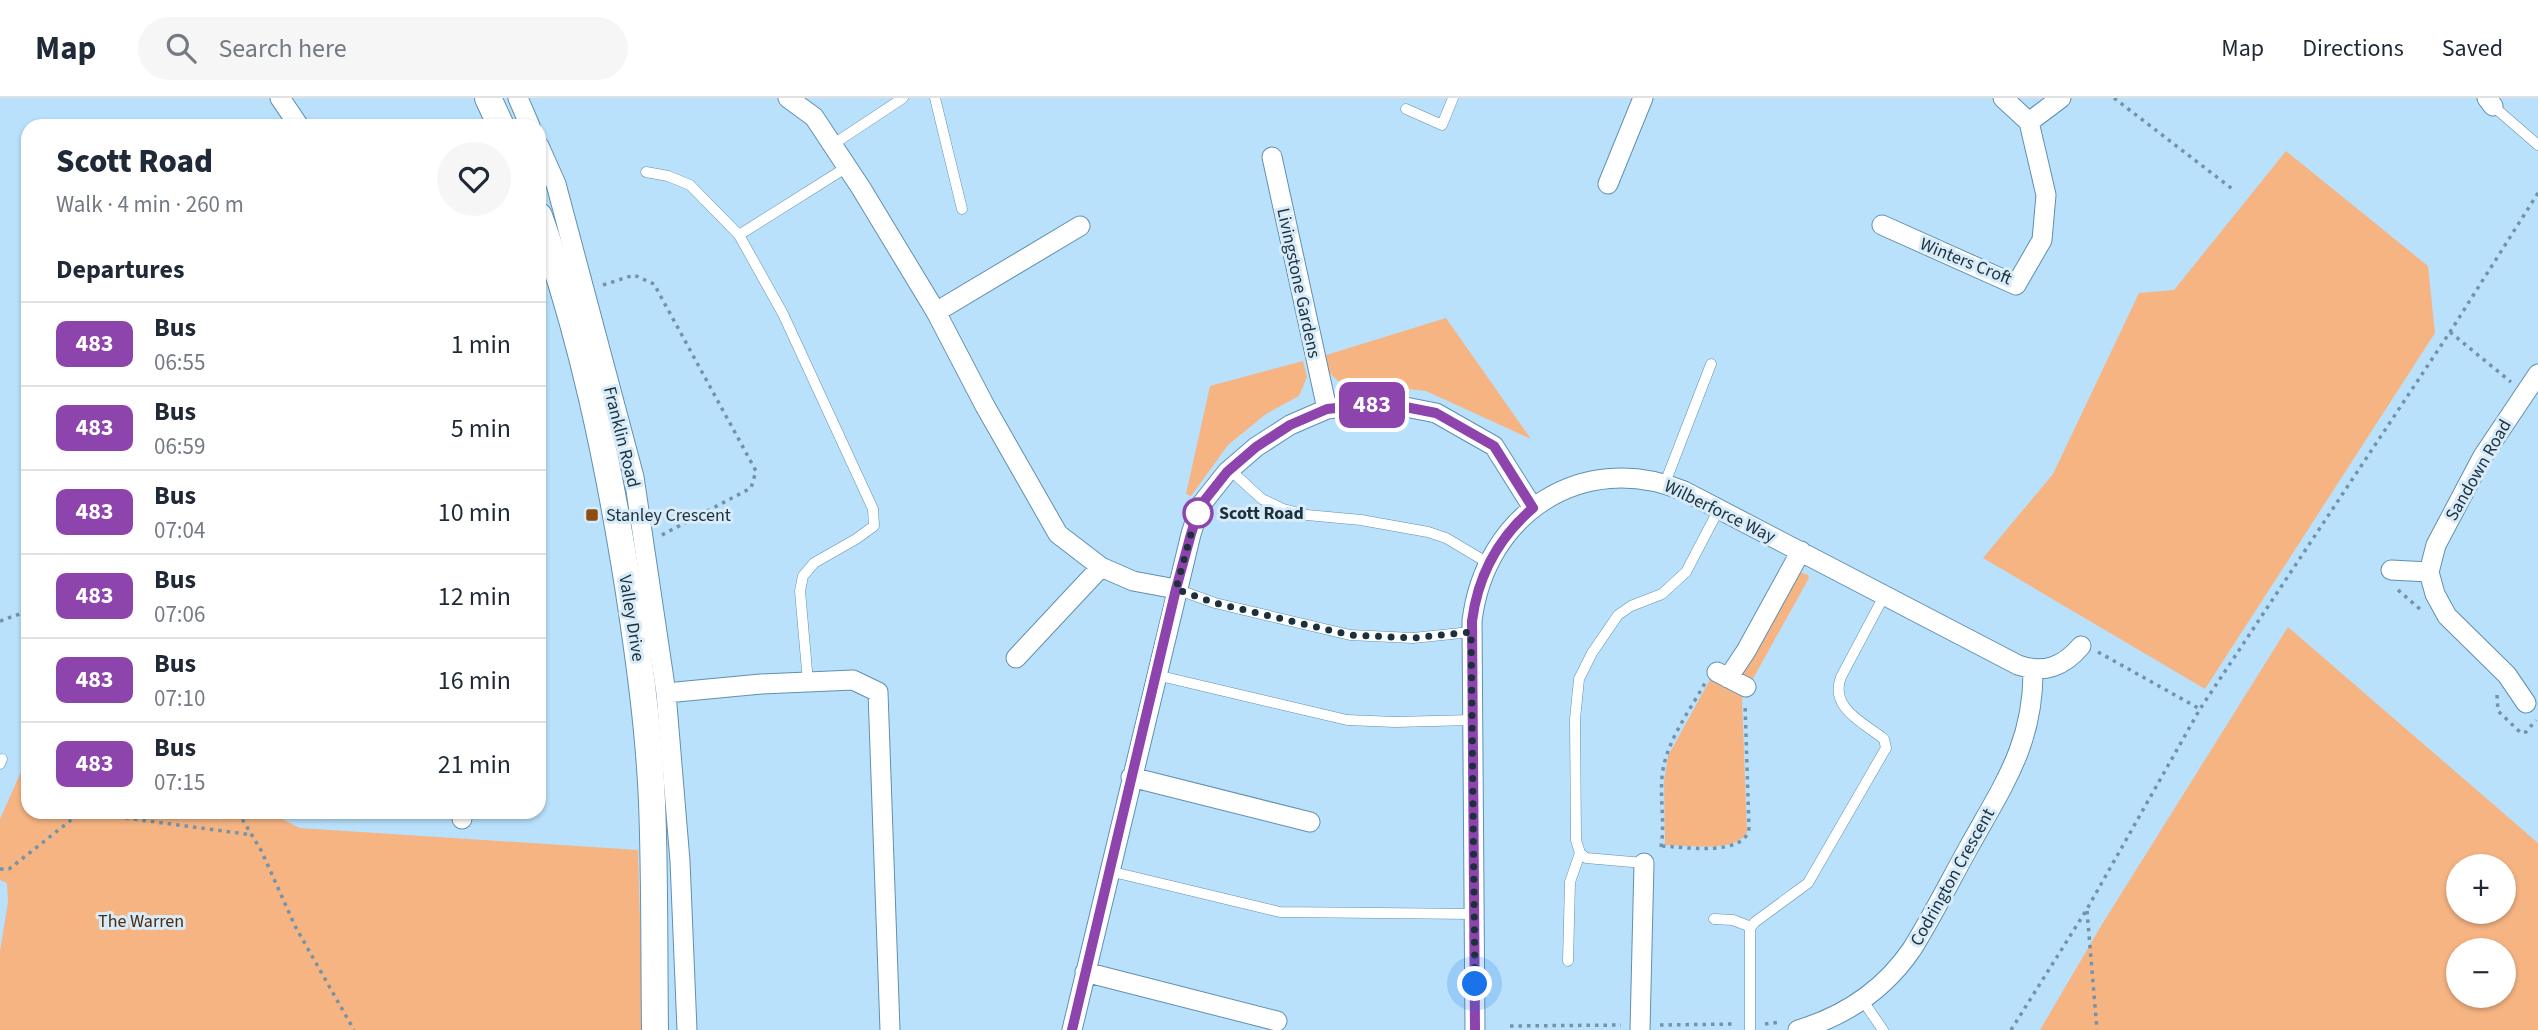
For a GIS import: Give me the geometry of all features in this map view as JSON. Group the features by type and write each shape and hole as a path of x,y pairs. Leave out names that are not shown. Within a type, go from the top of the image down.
{"street":[{"path":"280,98 294,119"},
{"path":"488,98 497,119"},
{"path":"518,98 527,119"},
{"path":"788,98 814,117 847,167 936,312 985,406 1058,534 1101,567 1133,582 1176,589"},
{"path":"1608,184 1643,98"},
{"path":"2003,98 2029,122 2061,98"},
{"name":"Winters Croft","path":"1882,225 2016,285 2042,240 2046,195 2029,122"},
{"name":"Livingstone Gardens","path":"1272,157 1327,409"},
{"name":"Franklin Road","path":"546,162 556,184 634,477 666,693 680,861 687,1030"},
{"path":"936,312 1080,226"},
{"name":"Valley Drive","path":"546,235 557,265 588,379 617,515 643,687 652,802 655,1030"},
{"name":"Sandown Road","path":"2429,572 2436,545 2529,374"},
{"path":"1072,1030 1191,534 1200,506 1230,470 1256,447 1290,425 1327,409 1385,403 1436,413 1494,446 1533,508"},
{"name":"Wilberforce Way","path":"1475,1030 1471,632 1476,597 1488,563 1504,538 1533,508 1568,489 1592,480 1633,477 1665,483 1720,509 2013,663 2033,670"},
{"path":"1745,693 1717,677 1746,651 1801,551"},
{"path":"1016,658 1101,567"},
{"path":"2391,570 2429,572 2435,594 2447,616 2507,676 2532,711"},
{"path":"2033,670 2060,665 2081,646"},
{"name":"Codrington Crescent","path":"1798,1030 1835,1016 1863,1001 1892,975 1912,949 2009,775 2028,727 2033,696 2033,670"},
{"path":"666,693 853,680 878,692 890,1030"},
{"path":"1131,777 1310,822"},
{"path":"1640,1030 1644,863"},
{"path":"1085,972 1277,1021"}],"lane":[{"path":"832,145 903,98"},
{"path":"935,98 962,209"},
{"path":"1406,109 1441,125 1452,98"},
{"path":"2490,102 2538,145"},
{"path":"739,235 847,167"},
{"path":"646,172 668,176 690,185 739,235 783,314 873,509 874,526 856,540 814,563 803,576 800,592 808,682"},
{"path":"1665,483 1711,364"},
{"path":"1230,470 1262,499 1283,509 1307,515 1362,520 1428,532 1446,538 1488,563"},
{"path":"1644,863 1586,858 1580,853 1576,840 1575,786 1578,682 1592,653 1618,615 1631,606 1662,594 1686,572 1720,509"},
{"path":"1176,589 1215,603 1350,635 1413,638 1471,632"},
{"path":"1750,1030 1748,937 1751,927 1807,884 1886,748 1884,739 1843,707 1838,689 1841,677 1884,596"},
{"path":"1156,675 1347,720 1472,720"},
{"path":"1568,961 1570,882 1580,853"},
{"path":"1109,871 1280,912 1475,914"},
{"path":"1714,919 1732,920 1751,927"},
{"path":"1863,1001 1883,1030"}],"path":[{"path":"2114,98 2235,191"},
{"path":"2011,1030 2087,909 2200,709 2450,332 2538,193"},
{"path":"585,292 634,275 654,284 756,471 751,488 644,544"},
{"path":"2450,332 2513,384 2529,374"},
{"path":"2391,570 2392,586 2423,612"},
{"path":"0,621 21,614"},
{"path":"2081,646 2082,643 2200,709"},
{"path":"1662,846 1664,764 1672,744 1717,677"},
{"path":"2498,689 2497,708 2518,731 2526,732 2532,711"},
{"path":"1644,863 1662,846 1722,847 1735,845 1747,837 1749,828 1745,693"},
{"path":"0,869 9,869 72,819"},
{"path":"133,819 253,835"},
{"path":"243,819 253,835 295,926 354,1030"},
{"path":"2087,909 2097,1030"}],"green space":[{"path":"2286,151 2428,266 2435,333 2205,689 1983,558 2053,474 2139,293 2174,290"},
{"path":"1446,318 1531,439 1426,391 1338,381 1328,371 1323,356"},
{"path":"1303,361 1307,377 1299,396 1266,414 1228,445 1191,496 1186,494 1210,386"},
{"path":"1797,571 1809,578 1750,684 1742,672"},
{"path":"2288,627 2538,843 2538,1030 2040,1030 2101,926"},
{"path":"1712,676 1744,693 1742,699 1747,833 1732,843 1721,846 1665,845 1664,781 1668,756"},
{"name":"The Warren","path":"21,772 21,819 282,819 300,828 638,850 643,1030 0,1030 0,951 8,902 7,883 0,880 0,819"}],"bus line":[{"name":"483","path":"1072,1030 1176,589 1200,506 1227,472 1256,447 1290,425 1327,409 1385,403 1436,413 1494,446 1533,508 1516,523 1492,555 1479,586 1472,621 1475,1030"}],"place":[{"name":"Scott Road","path":"1198,513"},
{"name":"Stanley Crescent","path":"592,515"}],"route":[{"path":"1198,513 1200,506 1176,589 1215,603 1350,635 1413,638 1471,632 1475,984"}]}
